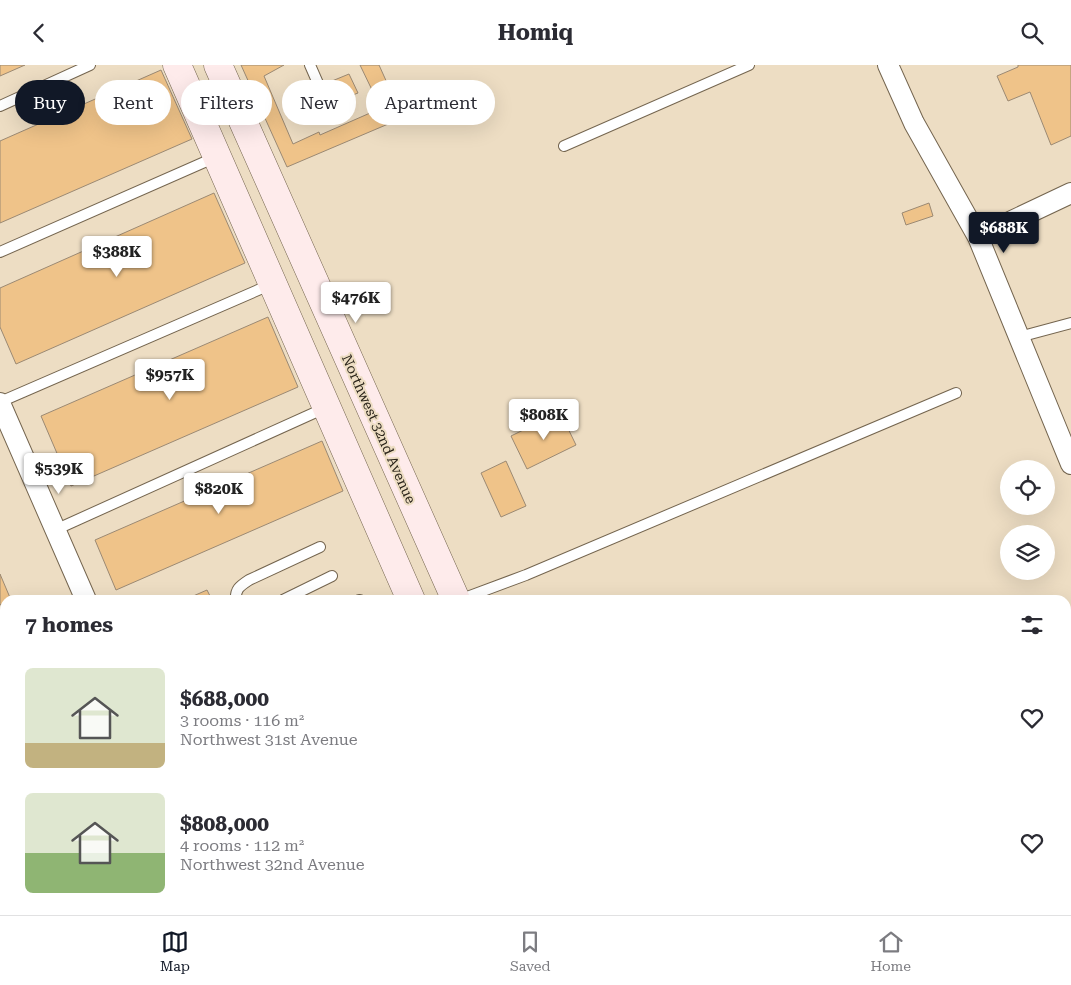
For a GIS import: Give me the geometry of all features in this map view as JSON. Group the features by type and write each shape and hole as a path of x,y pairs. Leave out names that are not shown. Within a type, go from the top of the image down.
{"main road":[{"path":"177,65 409,595"},
{"name":"Northwest 32nd Avenue","path":"218,65 455,595"}],"street":[{"path":"888,65 914,123 978,237 1071,464"},
{"path":"978,237 1071,193"},
{"path":"0,403 84,595"}],"lane":[{"path":"0,106 90,65"},
{"path":"310,65 317,80"},
{"path":"564,145 749,65"},
{"path":"0,252 216,157"},
{"path":"0,403 272,283"},
{"path":"1019,337 1071,323"},
{"path":"471,595 526,575 956,393"},
{"path":"55,530 326,407"},
{"path":"235,595 240,587 248,580 320,547"},
{"path":"294,595 332,576"}],"building":[{"path":"0,65 25,65 0,76"},
{"path":"241,65 284,65 264,76 266,80 248,80"},
{"path":"360,65 379,65 386,80 367,80"},
{"path":"1018,65 1071,65 1071,136 1051,145 1030,92 1008,101 997,76 1018,67"},
{"path":"161,70 165,80 138,80"},
{"path":"349,74 352,80 334,80"},
{"path":"171,92 181,115 181,125 186,125 192,139 0,223 0,141 36,125 85,125 85,104 95,99 95,125 171,125"},
{"path":"272,95 282,118 282,125 285,125 293,144 319,132 320,135 343,125 356,125 356,119 366,115 366,125 386,125 287,167 268,125 272,125"},
{"path":"214,193 245,263 16,364 0,327 0,288"},
{"path":"929,203 933,216 906,225 902,213"},
{"path":"268,317 298,387 71,486 41,416"},
{"path":"560,412 576,445 527,469 511,436"},
{"path":"322,441 343,491 116,590 95,540"},
{"path":"506,461 526,506 501,517 481,473"},
{"path":"0,574 9,595 0,595"},
{"path":"207,590 210,595 196,595"}]}
